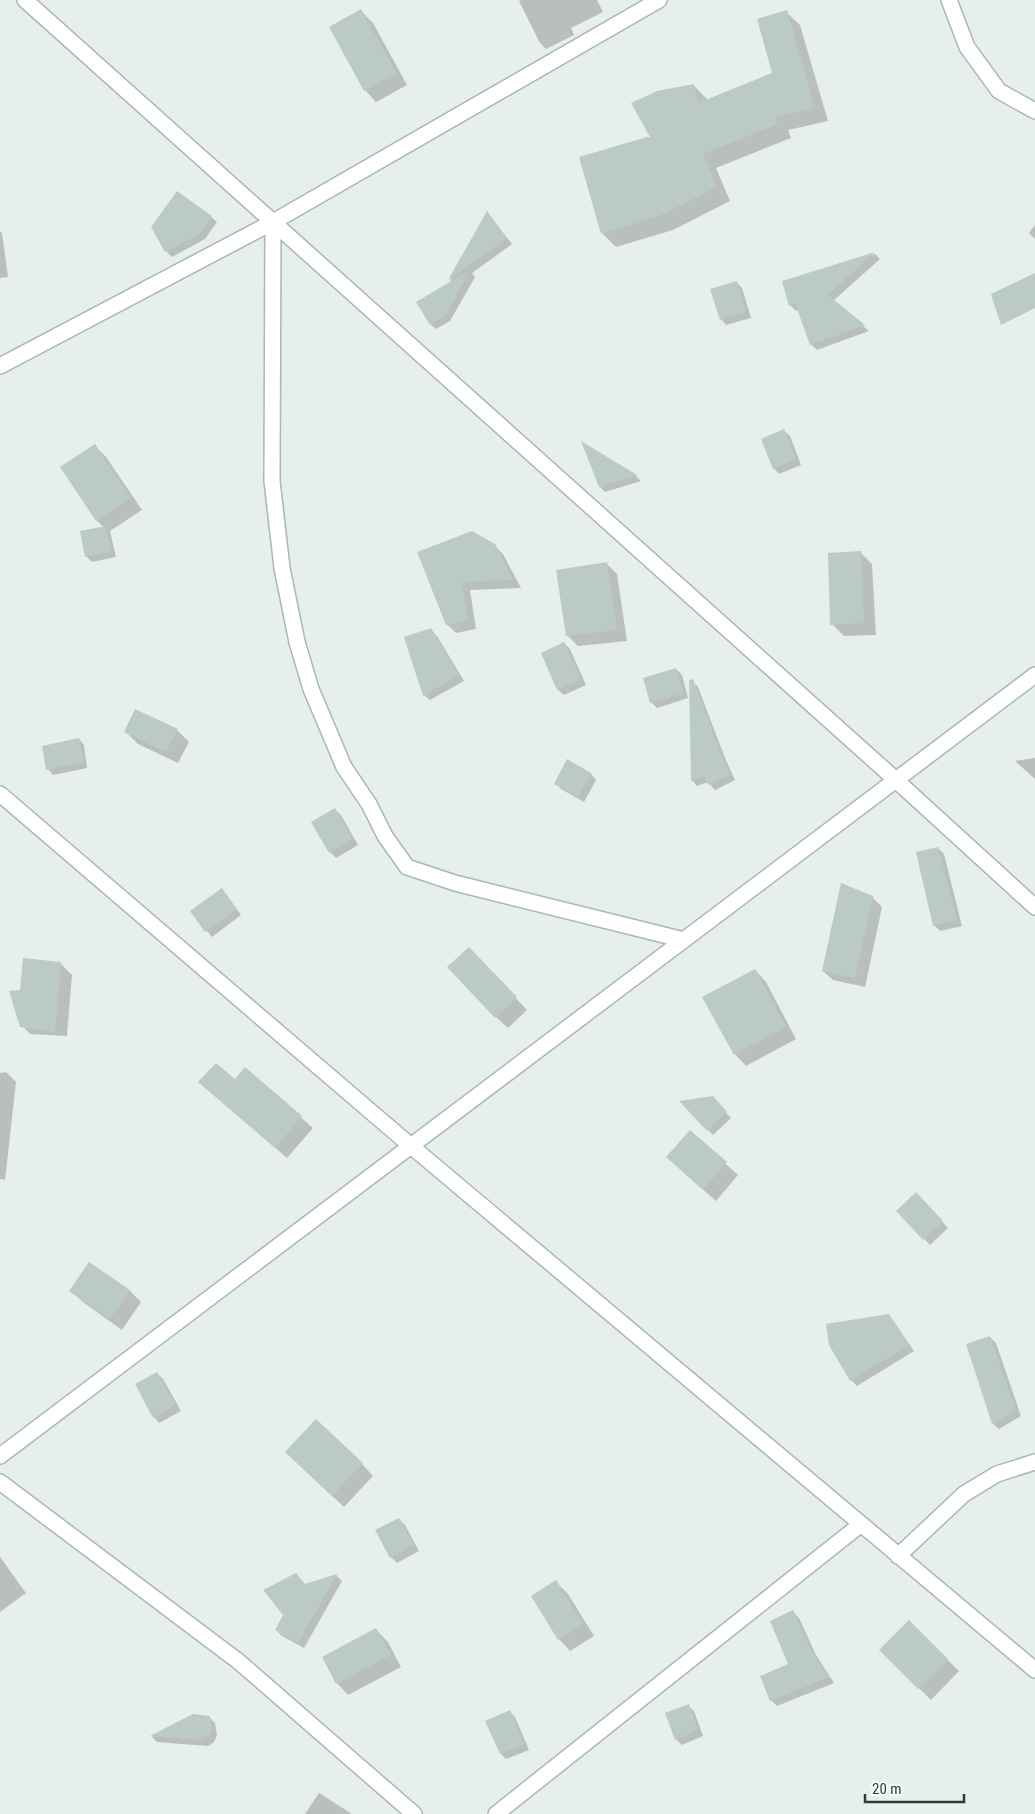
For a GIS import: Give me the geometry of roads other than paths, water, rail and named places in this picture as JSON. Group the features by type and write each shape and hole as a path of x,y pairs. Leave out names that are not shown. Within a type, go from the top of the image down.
{"street":[{"path":"24,0 1035,907"},
{"path":"0,366 273,222 659,0"},
{"path":"949,0 967,47 999,91 1035,111"},
{"path":"273,222 272,481 282,568 297,642 312,689 344,767 369,804 385,836 407,867 455,883 684,940"},
{"path":"0,1456 1035,675"},
{"path":"0,794 411,1146 1035,1670"},
{"path":"898,1556 964,1494 997,1474 1035,1462"},
{"path":"0,1482 238,1661 414,1814"},
{"path":"496,1814 860,1525"}]}
